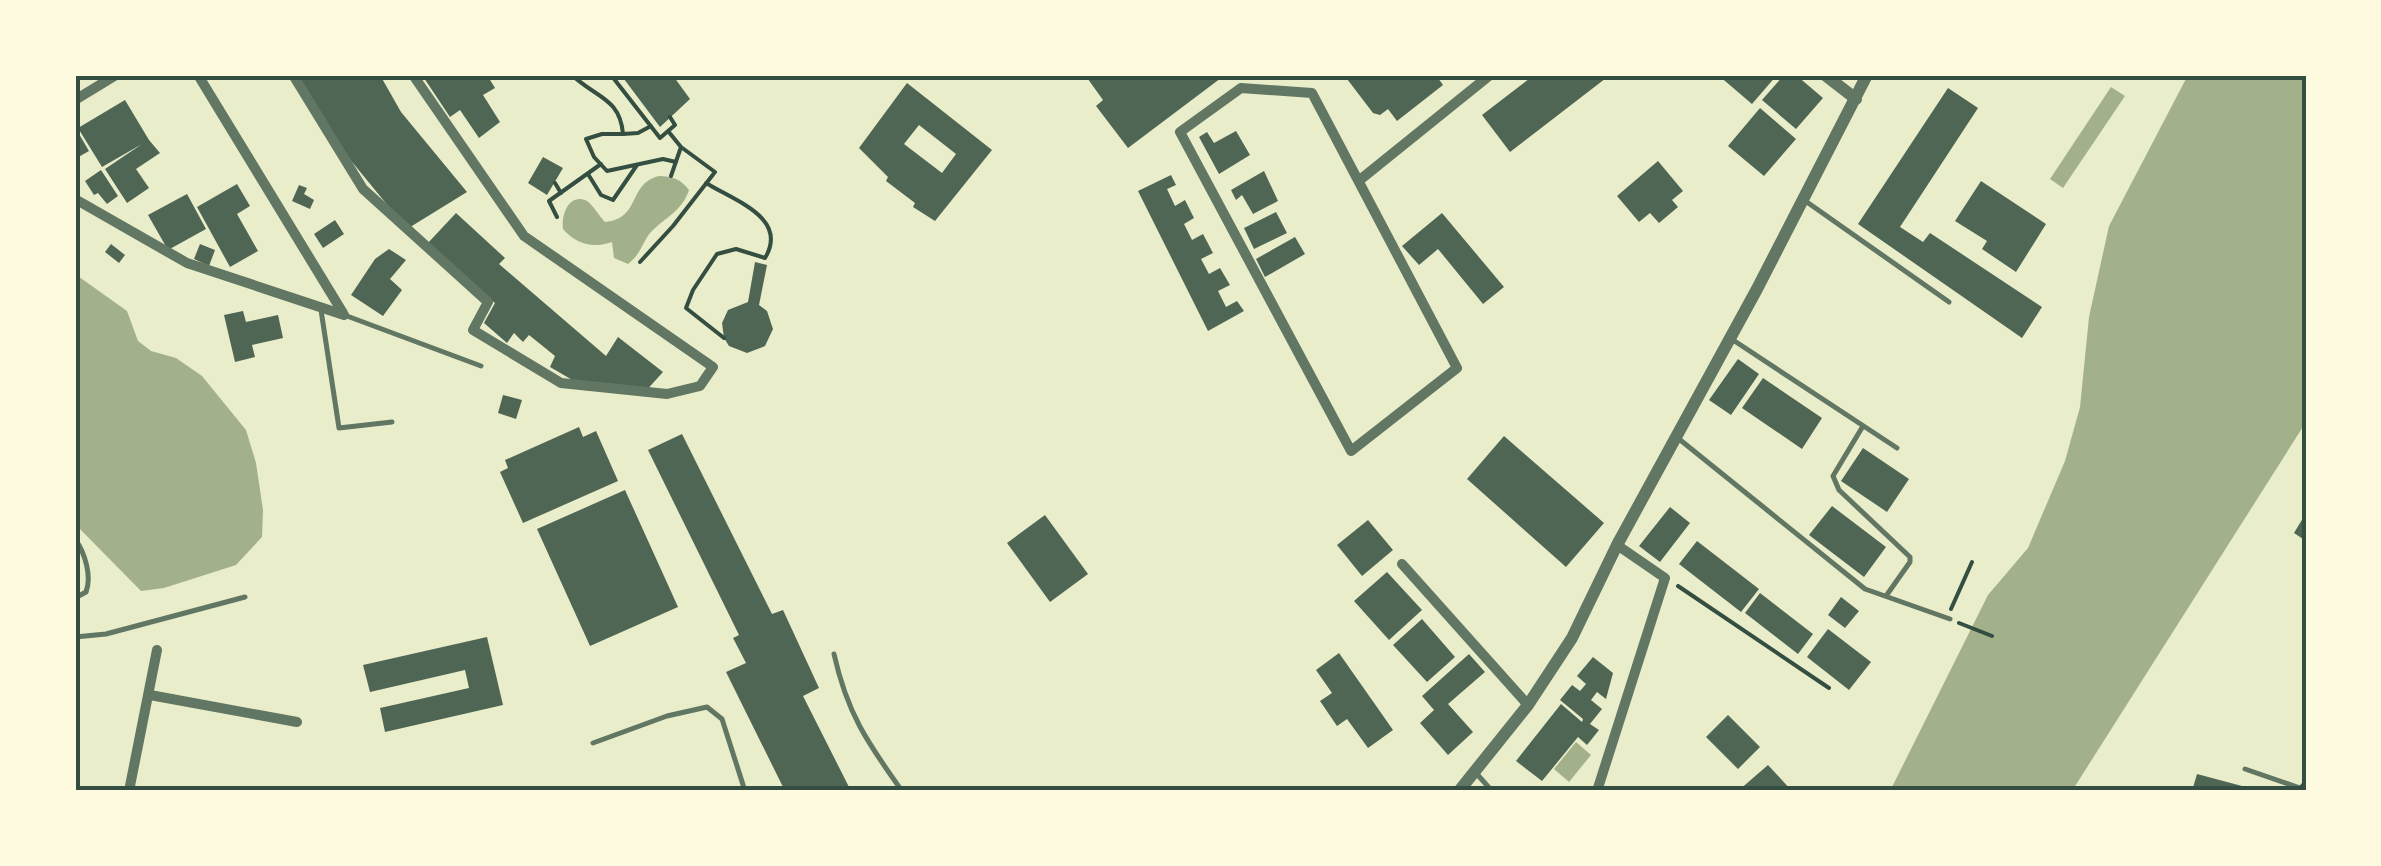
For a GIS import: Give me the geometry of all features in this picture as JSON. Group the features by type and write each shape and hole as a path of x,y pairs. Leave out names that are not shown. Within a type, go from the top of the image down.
{"street":[{"path":"75,100 116,75"},
{"path":"198,75 344,314"},
{"path":"292,75 363,189 488,302 473,330 561,383 667,394 700,386 713,367 524,236 414,75"},
{"path":"1360,180 1490,75"},
{"path":"1825,75 1856,99"},
{"path":"1459,791 1528,705 1572,638 1617,545 1804,200 1866,75"},
{"path":"1241,88 1312,94 1360,180 1457,368 1351,452 1180,132 1241,88"},
{"path":"75,200 186,263 344,314"},
{"path":"1598,791 1665,578 1617,545"},
{"path":"1402,564 1528,705"},
{"path":"130,791 157,650"},
{"path":"150,694 297,722"}],"lane":[{"path":"1804,200 1948,302"},
{"path":"320,307 338,428 392,422"},
{"path":"344,314 481,366"},
{"path":"1730,339 1897,448"},
{"path":"1863,426 1832,476 1839,490 1910,557 1886,596"},
{"path":"1677,437 1865,589 1949,619"},
{"path":"75,540 90,581 86,592 75,598"},
{"path":"75,638 106,634 245,597"},
{"path":"834,654 852,715 902,791"},
{"path":"593,743 667,716 707,707 722,719 745,791"},
{"path":"2245,770 2306,790"},
{"path":"1476,774 1492,791"}],"path":[{"path":"572,75 617,109 623,134"},
{"path":"611,75 660,138 675,125 670,117"},
{"path":"651,126 638,133 602,134 586,139 607,171 664,159 676,162"},
{"path":"640,262 715,172 668,132"},
{"path":"671,176 682,147"},
{"path":"557,217 549,201 601,164"},
{"path":"588,174 601,195 613,200 637,165"},
{"path":"554,183 561,193"},
{"path":"706,184 762,214 772,234 772,246 764,258 736,248 717,254 693,290 686,308 724,338"},
{"path":"1972,562 1949,619 1992,636"},
{"path":"1665,578 1829,688"}],"shaded area":[{"path":"2188,75 2306,75 2306,422 2072,791 1890,791 1988,595 2028,548 2065,461 2080,407 2089,317 2109,226"},
{"path":"2111,87 2125,96 2063,188 2050,179"},
{"path":"659,176 676,179 689,190 628,264 614,258 612,242 585,244 563,229 563,217 571,202 587,201 605,222 617,219 630,208 642,186"},
{"path":"75,274 127,311 138,341 151,351 176,358 202,376 246,430 256,463 263,510 262,537 236,565 164,588 141,591 75,524"},
{"path":"1576,742 1591,755 1569,782 1554,769"}],"building":[{"path":"297,75 380,75 401,112 467,192 407,229 339,146"},
{"path":"422,75 487,75 495,88 483,95 500,122 479,138 460,110 450,117"},
{"path":"621,75 677,75 674,77 690,99 660,127"},
{"path":"1085,75 1225,75 1128,148 1096,106 1103,100"},
{"path":"1344,75 1436,75 1443,85 1397,121 1388,109 1380,115 1373,113"},
{"path":"1534,75 1610,75 1510,152 1482,115"},
{"path":"1718,75 1777,75 1752,104"},
{"path":"1784,75 1796,75 1823,98 1796,129 1762,100"},
{"path":"907,83 992,150 935,221 913,207 915,203 886,181 888,177 859,148","holes":["919,125 956,154 942,173 904,144"]},
{"path":"1948,88 1978,108 1900,227 1923,242 1930,233 2042,307 2022,338 1858,224"},
{"path":"125,100 160,153 136,169 149,188 127,203 105,169 142,144 102,167 78,128"},
{"path":"1760,108 1796,139 1764,176 1728,146"},
{"path":"75,127 89,151 75,159"},
{"path":"1236,131 1250,155 1219,174 1199,137 1207,132 1214,143"},
{"path":"543,157 563,168 547,195 528,183"},
{"path":"1658,161 1683,191 1672,200 1678,207 1659,223 1650,213 1639,222 1617,196"},
{"path":"101,170 118,196 107,204 98,193 94,195 85,181"},
{"path":"1264,171 1278,201 1253,214 1242,195 1236,200 1231,190"},
{"path":"1171,175 1176,185 1167,189 1175,206 1185,200 1194,218 1184,224 1192,240 1203,234 1213,253 1201,259 1209,274 1220,268 1230,285 1218,291 1226,307 1237,301 1244,311 1208,331 1138,191"},
{"path":"1981,181 2046,224 2016,272 1982,249 1987,241 1955,221"},
{"path":"237,184 250,206 237,214 258,251 230,267 197,207"},
{"path":"299,185 307,188 304,194 314,200 310,209 292,201"},
{"path":"187,194 206,229 168,250 148,215"},
{"path":"1276,212 1287,233 1254,249 1244,228"},
{"path":"456,213 505,258 499,264 606,356 618,337 663,372 644,393 581,385 550,367 555,356 529,335 523,342 514,333 507,343 484,323 495,303 427,244"},
{"path":"1442,213 1504,287 1483,304 1438,249 1419,265 1402,246"},
{"path":"335,220 344,234 323,248 314,234"},
{"path":"1295,237 1305,254 1265,277 1256,259"},
{"path":"111,244 125,255 119,263 105,252"},
{"path":"200,244 215,250 209,266 194,259"},
{"path":"389,249 406,260 390,279 402,290 383,316 351,295 375,259"},
{"path":"755,262 767,265 759,305 767,311 773,329 765,346 747,353 729,346 722,323 728,310 748,302"},
{"path":"243,311 246,322 278,315 283,338 252,345 255,357 235,362 224,315"},
{"path":"1738,359 1759,374 1731,415 1709,400"},
{"path":"1763,378 1822,418 1802,449 1742,408"},
{"path":"503,395 522,400 516,419 498,413"},
{"path":"579,427 583,437 596,431 618,481 523,523 500,472 508,468 505,460"},
{"path":"682,434 772,614 783,610 819,688 803,696 851,791 785,791 726,672 746,663 733,638 739,635 648,450"},
{"path":"1504,436 1604,523 1566,567 1467,479"},
{"path":"1863,448 1909,479 1887,512 1841,481"},
{"path":"625,490 678,607 590,646 537,529"},
{"path":"1832,506 1886,547 1864,577 1809,535"},
{"path":"1670,507 1690,523 1660,562 1639,546"},
{"path":"2306,513 2306,541 2294,533"},
{"path":"1045,515 1088,574 1050,602 1007,543"},
{"path":"1368,520 1393,550 1362,576 1337,545"},
{"path":"1697,541 1759,589 1741,612 1679,564"},
{"path":"1387,572 1422,610 1389,640 1354,601"},
{"path":"1760,593 1813,634 1798,654 1745,613"},
{"path":"1841,597 1859,611 1845,628 1828,615"},
{"path":"1422,619 1455,657 1427,682 1393,645"},
{"path":"1828,629 1871,662 1849,690 1807,657"},
{"path":"487,637 503,705 385,732 380,708 469,688 465,670 370,692 363,665"},
{"path":"1339,653 1393,730 1368,748 1347,719 1337,726 1320,701 1332,693 1316,670"},
{"path":"1469,654 1485,672 1448,704 1473,732 1448,755 1420,723 1434,710 1422,696"},
{"path":"1593,657 1613,673 1606,699 1597,692 1591,700 1602,709 1590,724 1599,730 1587,745 1578,737 1542,781 1516,761 1561,704 1582,722 1560,700 1572,685 1580,691 1586,684 1577,676"},
{"path":"1728,715 1760,747 1738,769 1706,737"},
{"path":"1768,765 1792,791 1738,791"},
{"path":"2197,774 2257,790 2257,791 2192,791"}]}
